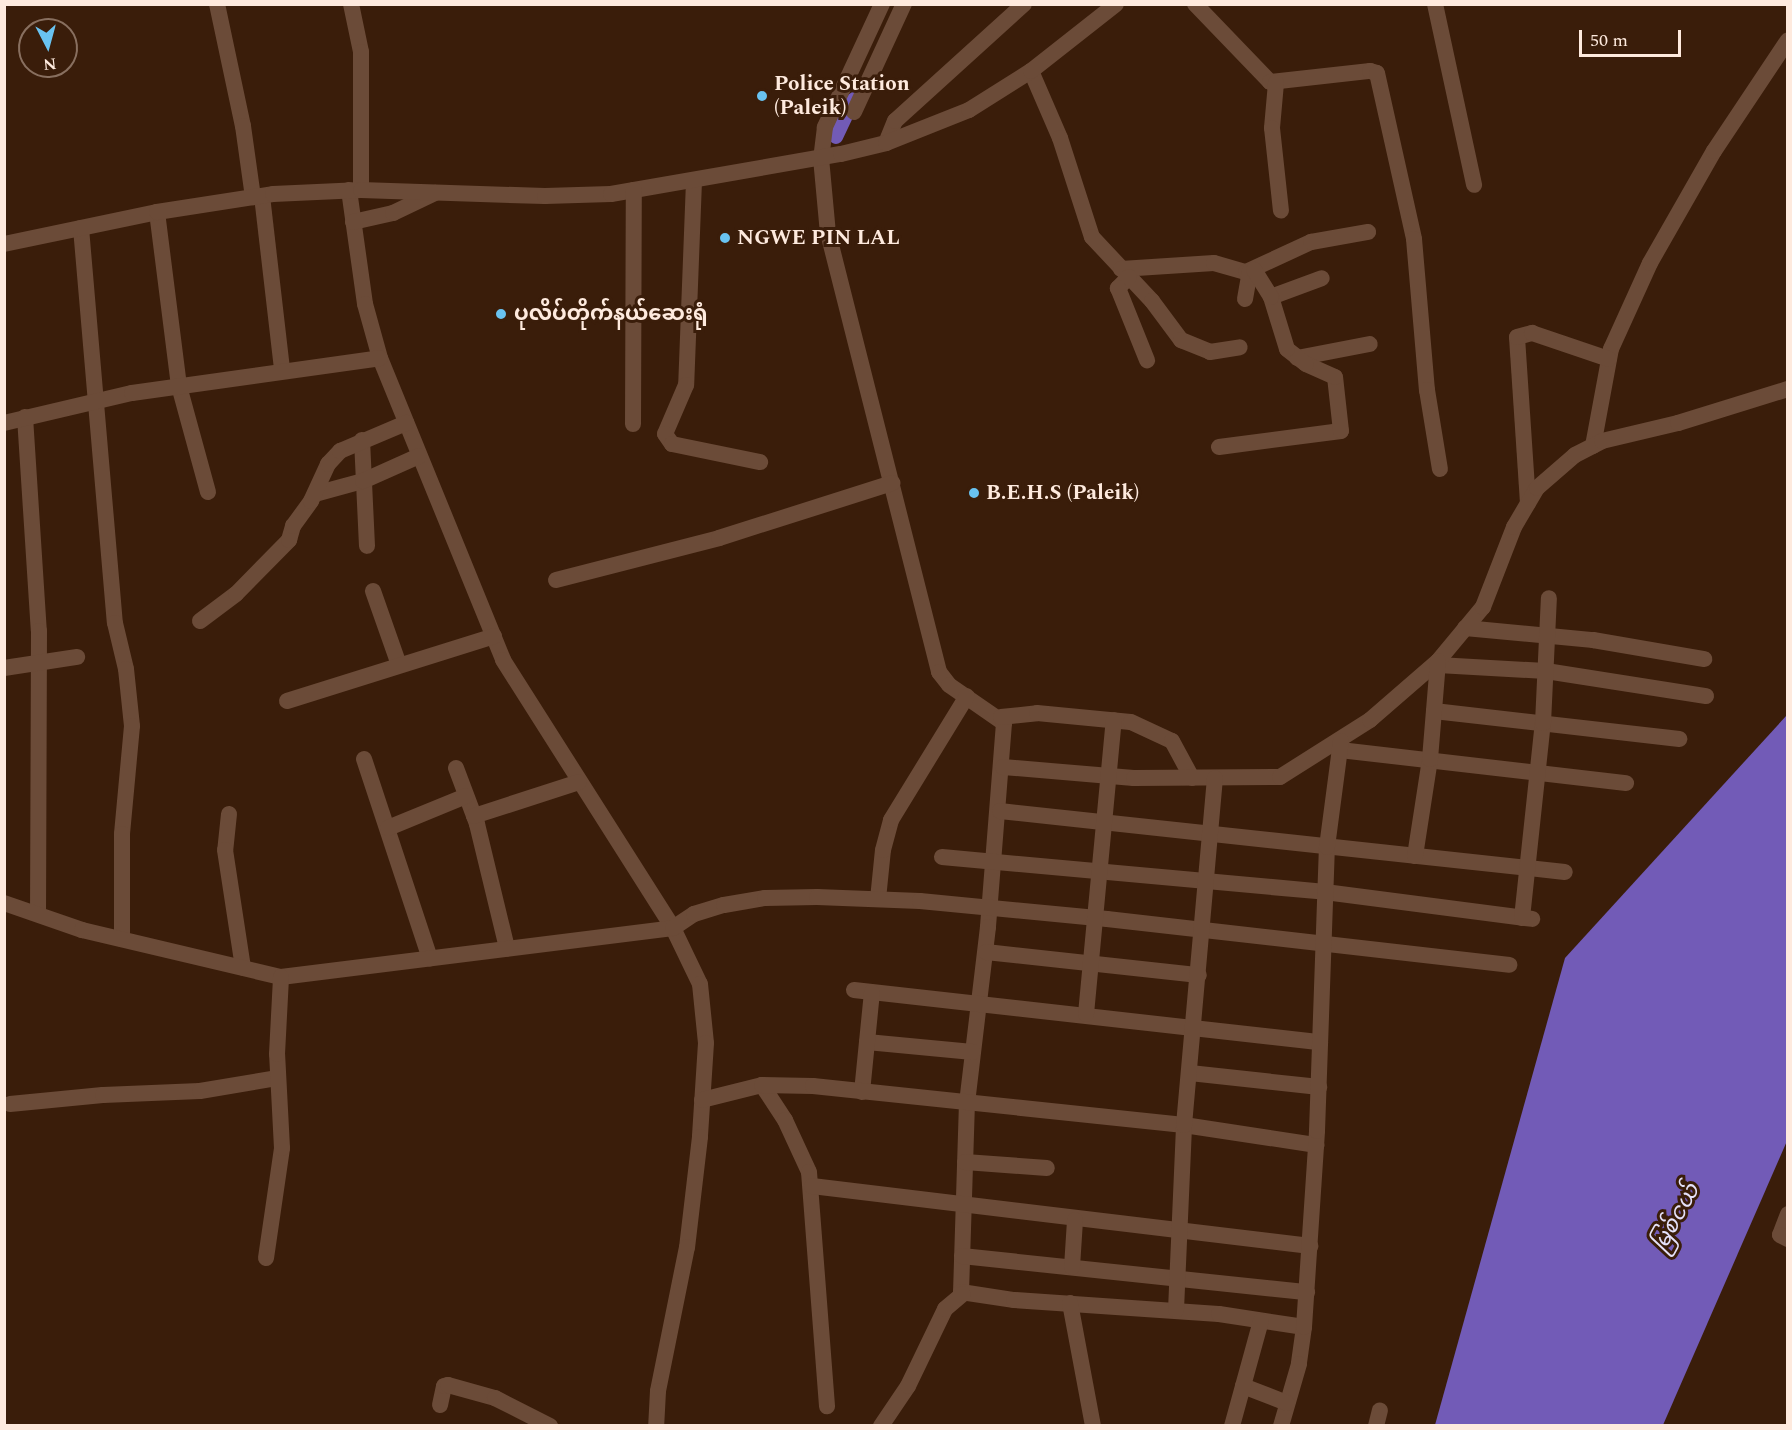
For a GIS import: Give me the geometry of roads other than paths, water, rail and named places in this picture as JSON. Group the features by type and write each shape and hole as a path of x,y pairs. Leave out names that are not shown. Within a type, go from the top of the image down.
{"street":[{"path":"217,4 257,197 282,370"},
{"path":"351,4 361,52 353,222 365,304 380,358 513,680 689,955 704,1009 702,1100 692,1210 658,1391 656,1425"},
{"path":"882,4 825,127 821,158 828,233 939,672 949,685 1001,717 1004,723 1000,812 986,952 967,1102 963,1294"},
{"path":"854,112 904,4"},
{"path":"886,143 895,121 1024,4"},
{"path":"4,244 157,212 257,197 355,190 545,196 634,190 821,158 886,143 952,119 1031,71 1116,4"},
{"path":"1195,4 1270,82 1370,70 1377,73 1414,239 1427,390 1440,469"},
{"path":"1435,4 1473,185"},
{"path":"1593,446 1609,359 1655,253 1714,151 1788,40"},
{"path":"1031,71 1060,138 1089,231 1123,278 1181,340 1210,352 1240,347"},
{"path":"1276,83 1272,128 1281,210"},
{"path":"694,181 686,385 665,434 672,444 760,462"},
{"path":"633,424 634,190"},
{"path":"353,222 393,213 436,192"},
{"path":"157,212 179,386 208,492"},
{"path":"81,228 94,402 115,623 126,669 132,726 122,834 122,939"},
{"path":"1123,278 1190,262 1214,263 1252,270 1311,242 1368,232"},
{"path":"1219,447 1340,432 1335,377 1287,349 1271,297 1252,270"},
{"path":"1245,299 1252,270"},
{"path":"1123,278 1147,360"},
{"path":"1271,297 1322,279"},
{"path":"1528,503 1517,337 1532,333 1609,359"},
{"path":"1306,360 1370,344"},
{"path":"4,423 94,402 179,386 380,358"},
{"path":"1003,767 1109,776 1280,777 1340,745 1438,663 1483,607 1514,527 1548,476 1593,446 1788,389"},
{"path":"25,417 35,536 39,663 38,914"},
{"path":"200,621 236,594 289,540 298,515 315,494 328,464 340,451 406,423"},
{"path":"362,440 367,546"},
{"path":"315,494 363,481 419,456"},
{"path":"556,580 719,538 892,483"},
{"path":"373,591 399,665"},
{"path":"942,857 1325,892 1527,918 1528,868 1544,723 1549,598"},
{"path":"1465,628 1548,636 1704,658"},
{"path":"287,701 494,636"},
{"path":"4,668 77,657"},
{"path":"1438,663 1546,671 1706,696"},
{"path":"1415,856 1430,759 1438,663"},
{"path":"878,898 883,850 891,820 967,696"},
{"path":"1434,711 1679,739"},
{"path":"1001,717 1037,713 1131,722 1172,741 1191,778"},
{"path":"1086,1014 1114,720"},
{"path":"1340,745 1430,759 1626,783"},
{"path":"1281,1425 1304,1327 1316,1145 1327,847 1340,745"},
{"path":"364,759 430,958"},
{"path":"456,768 474,816 507,948"},
{"path":"1176,1311 1184,1125 1215,778"},
{"path":"474,816 579,782"},
{"path":"388,828 466,796"},
{"path":"1000,812 1565,872"},
{"path":"229,814 225,850 243,968"},
{"path":"4,903 122,939 281,977 673,928 694,914 765,898 878,898 1323,942 1509,965"},
{"path":"986,952 1090,966 1199,975"},
{"path":"266,1258 282,1148 278,1078 281,977"},
{"path":"854,990 1194,1026 1320,1042"},
{"path":"862,1092 872,992"},
{"path":"867,1042 973,1052"},
{"path":"1190,1073 1318,1087"},
{"path":"10,1104 103,1095 200,1091 278,1078"},
{"path":"702,1100 762,1085 862,1092 1184,1125 1316,1145"},
{"path":"762,1085 802,1153 812,1186 828,1406"},
{"path":"965,1162 1047,1168"},
{"path":"812,1186 964,1207 1310,1246"},
{"path":"1788,1214 1780,1235 1788,1239"},
{"path":"1072,1267 1075,1220"},
{"path":"962,1256 1307,1292"},
{"path":"881,1425 908,1386 945,1309 963,1294 1176,1311 1304,1327"},
{"path":"1070,1303 1093,1425"},
{"path":"1232,1425 1261,1321"},
{"path":"440,1405 444,1386 448,1384 495,1398 550,1425"},
{"path":"1243,1386 1287,1403"}],"water":[{"name":"မြစ်ငယ်","path":"1787,715 1787,1141 1663,1425 1435,1425 1565,958"}],"waterway":[{"path":"836,137 854,99"}],"place":[{"name":"Police Station (Paleik)","path":"762,96"},
{"name":"NGWE PIN LAL","path":"725,238"},
{"name":"ပုလိပ်တိုက်နယ်ဆေးရုံ","path":"501,314"},
{"name":"B.E.H.S (Paleik)","path":"974,493"}]}
